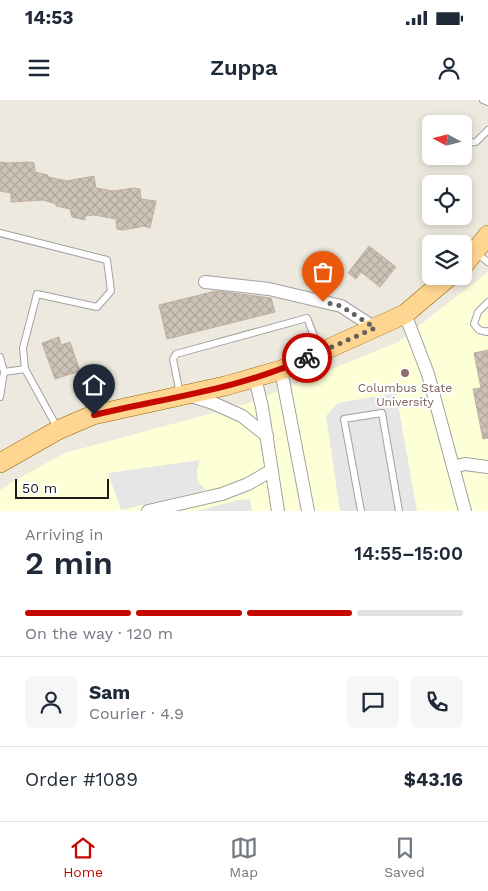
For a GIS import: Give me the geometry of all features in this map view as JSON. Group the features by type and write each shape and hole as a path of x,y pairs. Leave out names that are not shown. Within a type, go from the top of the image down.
{"main road":[{"path":"475,259 488,235"},
{"path":"0,463 58,430 94,415 225,386 281,370 405,314 439,285"}],"street":[{"path":"205,282 269,289 341,306 375,328"},
{"path":"405,314 428,374 465,511"},
{"path":"281,370 308,511"},
{"path":"255,378 262,407 278,511"},
{"path":"183,395 213,403 242,416 267,436"},
{"path":"454,467 465,464 488,467"},
{"path":"148,511 222,494 248,484 272,470"}],"lane":[{"path":"483,100 488,102"},
{"path":"472,142 476,142 488,130"},
{"path":"0,233 107,260 110,291 97,307 37,294 24,348 25,369 58,430"},
{"path":"488,302 478,312 474,324 480,330 488,331"},
{"path":"183,395 173,359 176,354 307,318 321,352"},
{"path":"0,357 4,372 0,397"},
{"path":"4,372 25,369"},
{"path":"360,511 344,419 382,412 400,511"}],"shaded area":[{"name":"Columbus State University","path":"488,272 488,511 0,511 0,490 65,453 246,404 398,342"},
{"path":"396,393 417,511 340,511 326,416 338,403"},
{"path":"200,460 197,470 198,482 206,490 121,510 108,473"},
{"path":"250,499 252,511 197,511 239,500"}],"building":[{"path":"0,162 34,163 35,172 67,181 94,176 96,188 113,191 140,189 141,199 156,201 150,228 144,226 123,230 117,229 116,219 94,215 85,216 85,220 72,217 70,209 56,206 56,204 43,200 11,202 11,193 0,191"},
{"path":"369,246 396,267 380,287 361,272 356,279 348,273"},
{"path":"216,291 271,298 275,312 167,339 159,305"},
{"path":"59,337 61,345 70,342 80,371 55,379 42,343"},
{"path":"488,350 488,438 483,439 473,389 481,388 474,353"}],"way so far":[{"path":"307,358 375,328 341,306 323,302"}],"place":[{"name":"Columbus State University","path":"405,373"}],"route":[{"path":"94,415 255,378 281,370 307,358"}]}
